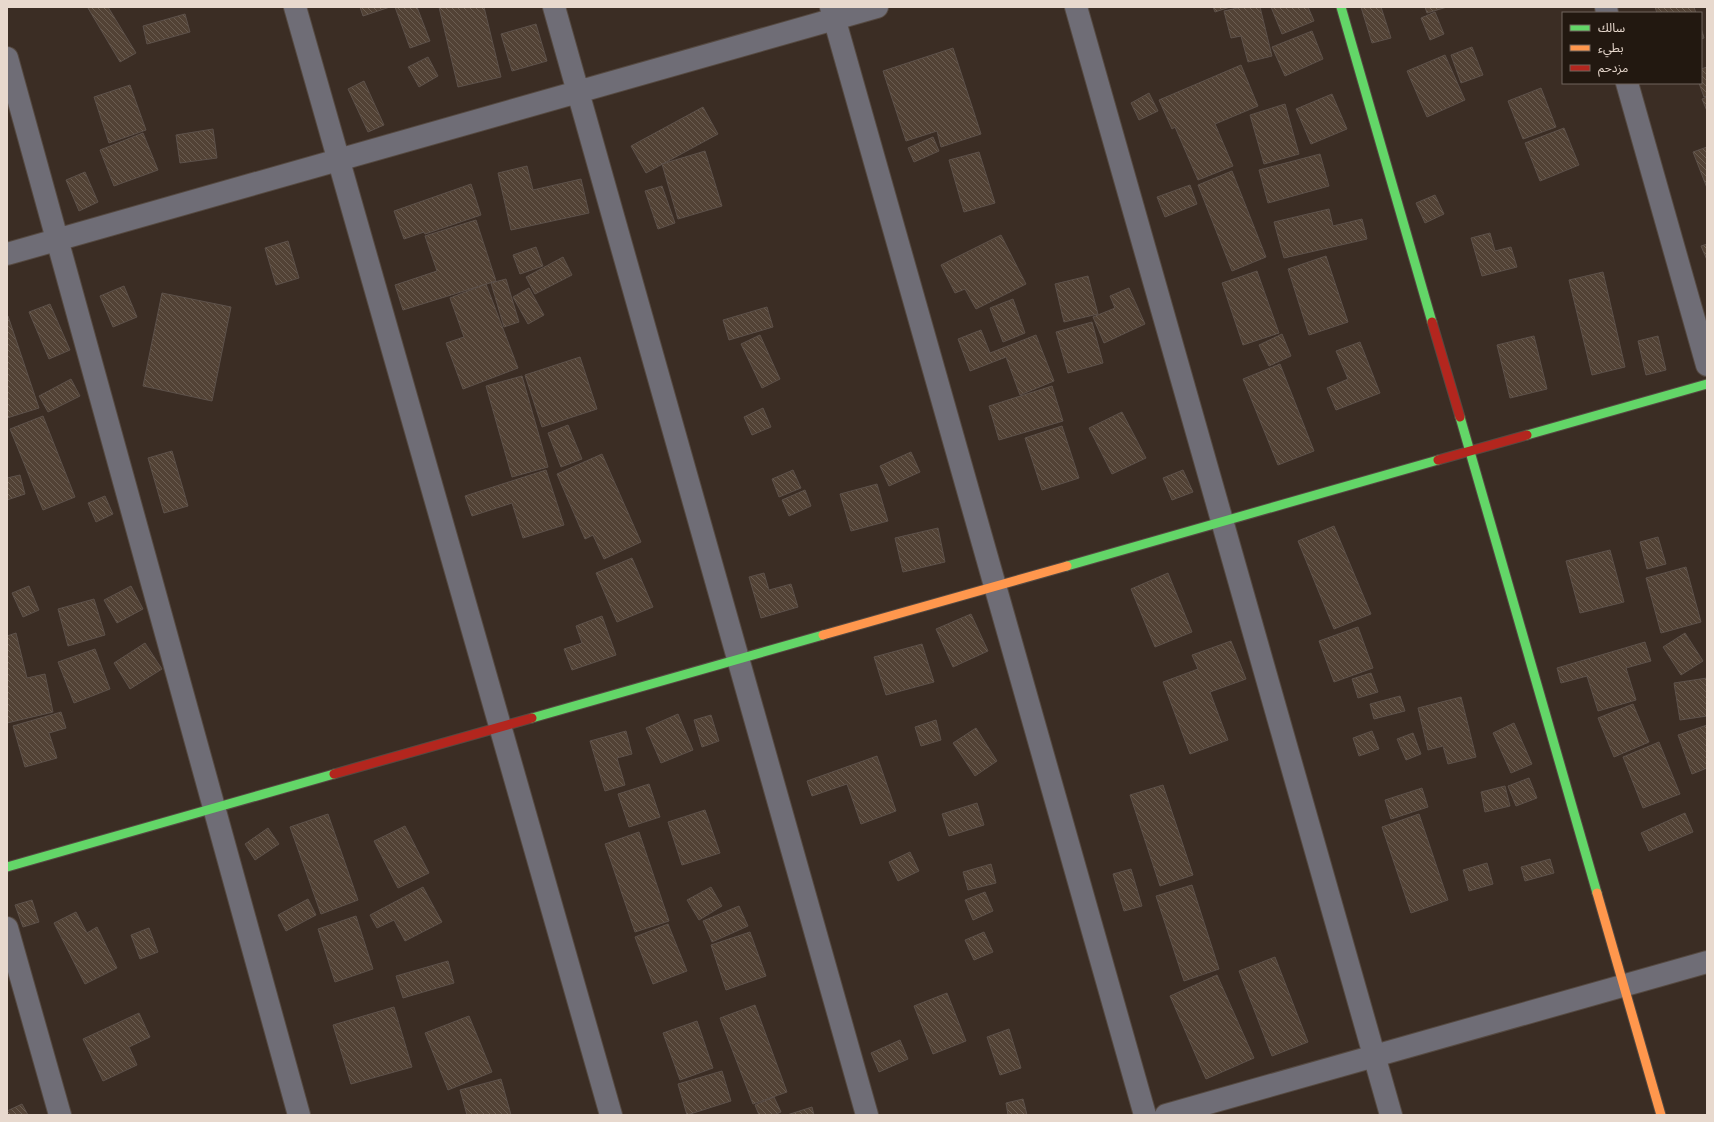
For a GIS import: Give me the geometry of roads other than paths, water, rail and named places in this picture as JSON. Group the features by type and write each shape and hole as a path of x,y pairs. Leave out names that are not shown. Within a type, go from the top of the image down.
{"street":[{"path":"295,7 611,1115"},
{"path":"554,7 867,1115"},
{"path":"7,254 578,92 832,13 877,7"},
{"path":"1076,7 1391,1115"},
{"path":"1341,7 1661,1115"},
{"path":"832,13 1145,1115"},
{"path":"7,58 299,1115"},
{"path":"1627,84 1707,365"},
{"path":"7,867 1707,384"},
{"path":"7,928 60,1115"},
{"path":"1166,1115 1707,962"}]}
